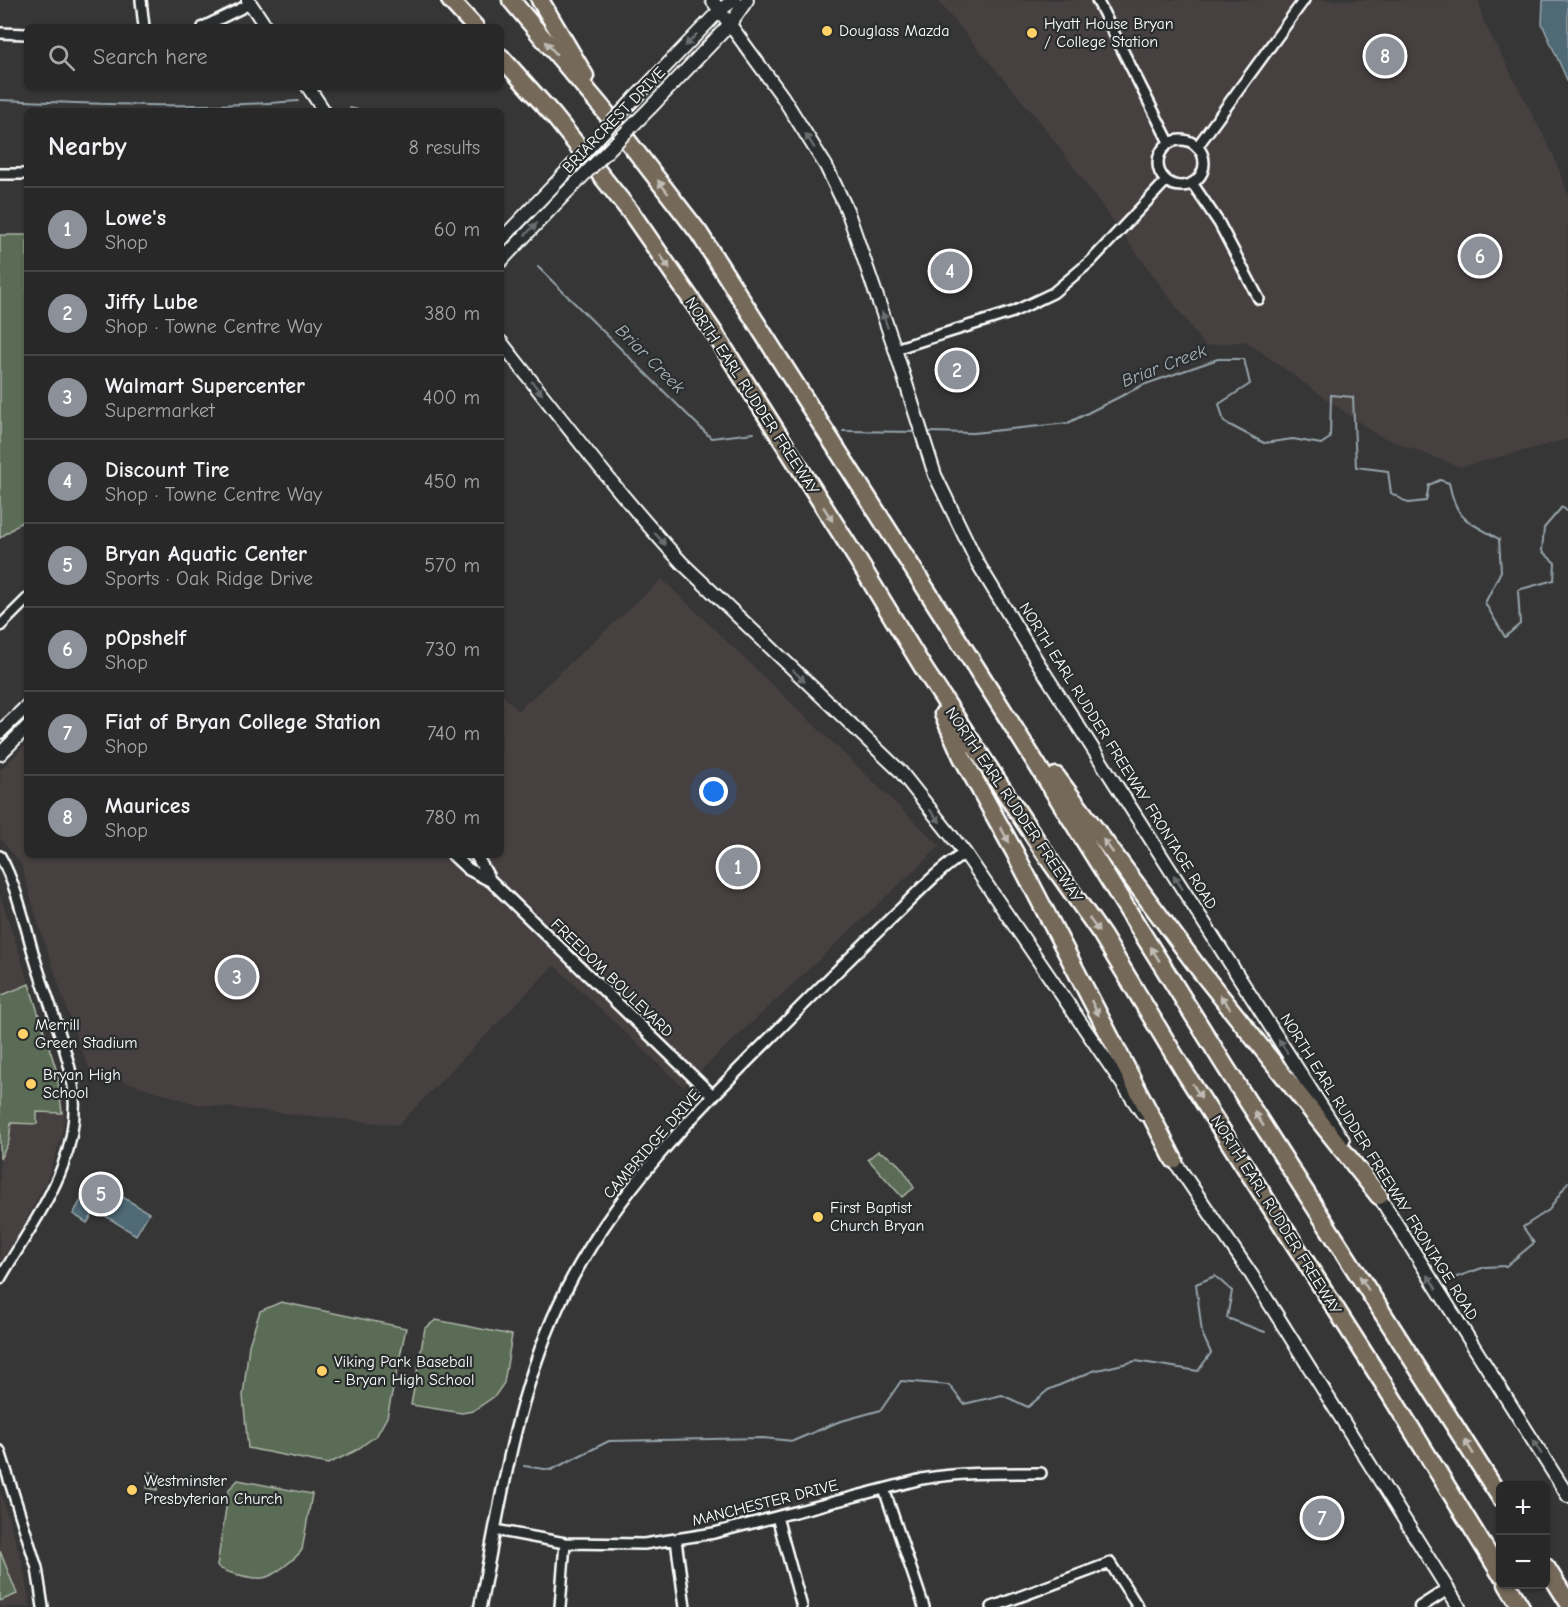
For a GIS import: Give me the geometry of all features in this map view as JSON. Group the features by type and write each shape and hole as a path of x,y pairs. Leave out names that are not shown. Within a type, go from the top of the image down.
{"highway":[{"path":"450,0 471,24"},
{"path":"511,0 603,109 699,233 1496,1491"},
{"path":"540,0 603,109"},
{"name":"NORTH EARL RUDDER FREEWAY","path":"504,60 553,115 632,214 715,334 924,669 1052,864 1102,935 1187,1076 1385,1386 1496,1567"},
{"path":"924,669 962,757 1174,1160"},
{"path":"996,699 1199,969 1379,1196"},
{"path":"1550,1575 1568,1602"},
{"path":"1510,1589 1521,1607"}],"main road":[{"name":"BRIARCREST DRIVE","path":"504,237 636,97 716,5 734,0"},
{"name":"BRIARCREST DRIVE","path":"504,258 730,24 747,0"},
{"path":"249,2 264,24"},
{"name":"NORTH EARL RUDDER FREEWAY FRONTAGE ROAD","path":"716,5 782,96 826,166 847,210 935,475 983,572 1040,666 1568,1496"},
{"path":"310,90 322,108"},
{"path":"504,346 657,537 900,771 964,853 1251,1274 1459,1607"},
{"path":"0,732 24,709"},
{"path":"0,754 24,730"}],"street":[{"path":"141,0 144,24"},
{"path":"1098,0 1169,142"},
{"path":"1197,147 1304,0"},
{"path":"209,24 249,2"},
{"path":"0,33 24,34"},
{"path":"1182,139 1197,147 1203,156 1201,177 1183,186 1166,181 1161,174 1159,159 1161,152 1169,142 1182,139"},
{"path":"0,174 24,174"},
{"path":"895,349 1014,312 1053,293 1092,261 1166,181"},
{"path":"1192,183 1223,231 1259,299"},
{"path":"0,626 24,602"},
{"name":"CAMBRIDGE DRIVE","path":"480,1607 523,1401 546,1335 566,1289 601,1230 634,1183 678,1132 868,940 948,864 964,853"},
{"path":"0,856 14,888 28,940 67,1059 74,1105 70,1144 57,1181 0,1279"},
{"name":"FREEDOM BOULEVARD","path":"456,858 468,869 491,881"},
{"name":"FREEDOM BOULEVARD","path":"478,858 491,881 713,1096"},
{"path":"0,1452 37,1568 43,1607"},
{"name":"MANCHESTER DRIVE","path":"495,1530 565,1543 644,1544 714,1533 944,1475 1041,1473"},
{"path":"884,1489 924,1607"},
{"path":"777,1517 801,1607"},
{"path":"676,1540 685,1607"},
{"path":"560,1607 565,1543"},
{"path":"992,1607 1110,1563 1138,1607"},
{"path":"1420,1607 1448,1589"}],"shaded area":[{"path":"937,0 1479,0 1482,18 1554,156 1568,195 1568,439 1460,467 1377,435 1246,341 1205,346 1042,124"},
{"path":"662,579 940,846 683,1087 554,965 398,1125 196,1104 90,1070 39,926 21,864 0,838 0,771 24,746 24,858 504,858 504,696 518,711"},
{"name":"Bryan High School","path":"0,895 59,1075 64,1115 61,1139 47,1179 17,1237 0,1262"},
{"path":"0,1491 22,1562 30,1607 0,1607"}],"green space":[{"path":"0,235 24,235 24,520 0,538"},
{"name":"Merrill Green Stadium","path":"29,984 57,1072 62,1113 37,1112 37,1124 11,1123 9,1141 0,1159 0,996"},
{"path":"878,1151 900,1166 914,1188 902,1197 868,1159"},
{"name":"Viking Park Baseball - Bryan High School","path":"281,1302 406,1328 387,1417 377,1435 355,1451 328,1464 248,1448 243,1396 249,1345 260,1311"},
{"path":"436,1320 512,1335 504,1383 495,1396 473,1411 462,1413 411,1405 425,1328"},
{"path":"150,1472 160,1474 157,1490 147,1488"},
{"path":"238,1480 312,1494 302,1550 284,1567 267,1577 239,1575 217,1566 229,1489"},
{"path":"0,1551 17,1594 0,1601"}],"water":[{"path":"1543,0 1568,0 1568,82 1542,24"},
{"path":"93,1179 149,1213 136,1235 96,1210 87,1223 73,1214"}],"waterway":[{"name":"Briar Creek","path":"0,100 187,105 298,101"},
{"name":"Briar Creek","path":"538,267 711,438 754,433"},
{"name":"Briar Creek","path":"927,432 973,433 1068,423 1143,385 1218,359 1244,359 1250,384 1219,404 1224,422 1264,443 1293,439 1321,444 1330,438 1331,395 1353,397 1356,467 1388,471 1391,493 1408,503 1426,501 1429,485 1440,480 1449,483 1460,513 1471,523 1499,539 1501,571 1485,603 1505,637 1520,624 1518,590 1554,580 1555,563 1542,551 1544,528 1562,507 1568,512"},
{"name":"Briar Creek","path":"843,431 915,432"},
{"path":"1454,1278 1485,1267 1506,1266 1534,1243 1523,1227 1549,1210 1568,1182"},
{"path":"524,1466 551,1470 609,1441 763,1438 793,1441 838,1422 881,1410 901,1381 949,1385 964,1404 1002,1395 1028,1407 1048,1390 1093,1371 1136,1361 1198,1371 1211,1353 1202,1333 1196,1284 1215,1276 1232,1291 1227,1318 1265,1332"}],"place":[{"name":"Douglass Mazda","path":"827,31"},
{"name":"Hyatt House Bryan / College Station","path":"1032,33"},
{"name":"Maurices","path":"1385,56"},
{"name":"pOpshelf","path":"1480,256"},
{"name":"Discount Tire","path":"950,271"},
{"name":"Jiffy Lube","path":"957,370"},
{"name":"Lowe's","path":"738,867"},
{"name":"Walmart Supercenter","path":"237,977"},
{"name":"Merrill Green Stadium","path":"23,1034"},
{"name":"Bryan High School","path":"31,1084"},
{"name":"Bryan Aquatic Center","path":"101,1194"},
{"name":"First Baptist Church Bryan","path":"818,1217"},
{"name":"Viking Park Baseball - Bryan High School","path":"322,1371"},
{"name":"Westminster Presbyterian Church","path":"132,1490"},
{"name":"Fiat of Bryan College Station","path":"1322,1518"}]}
